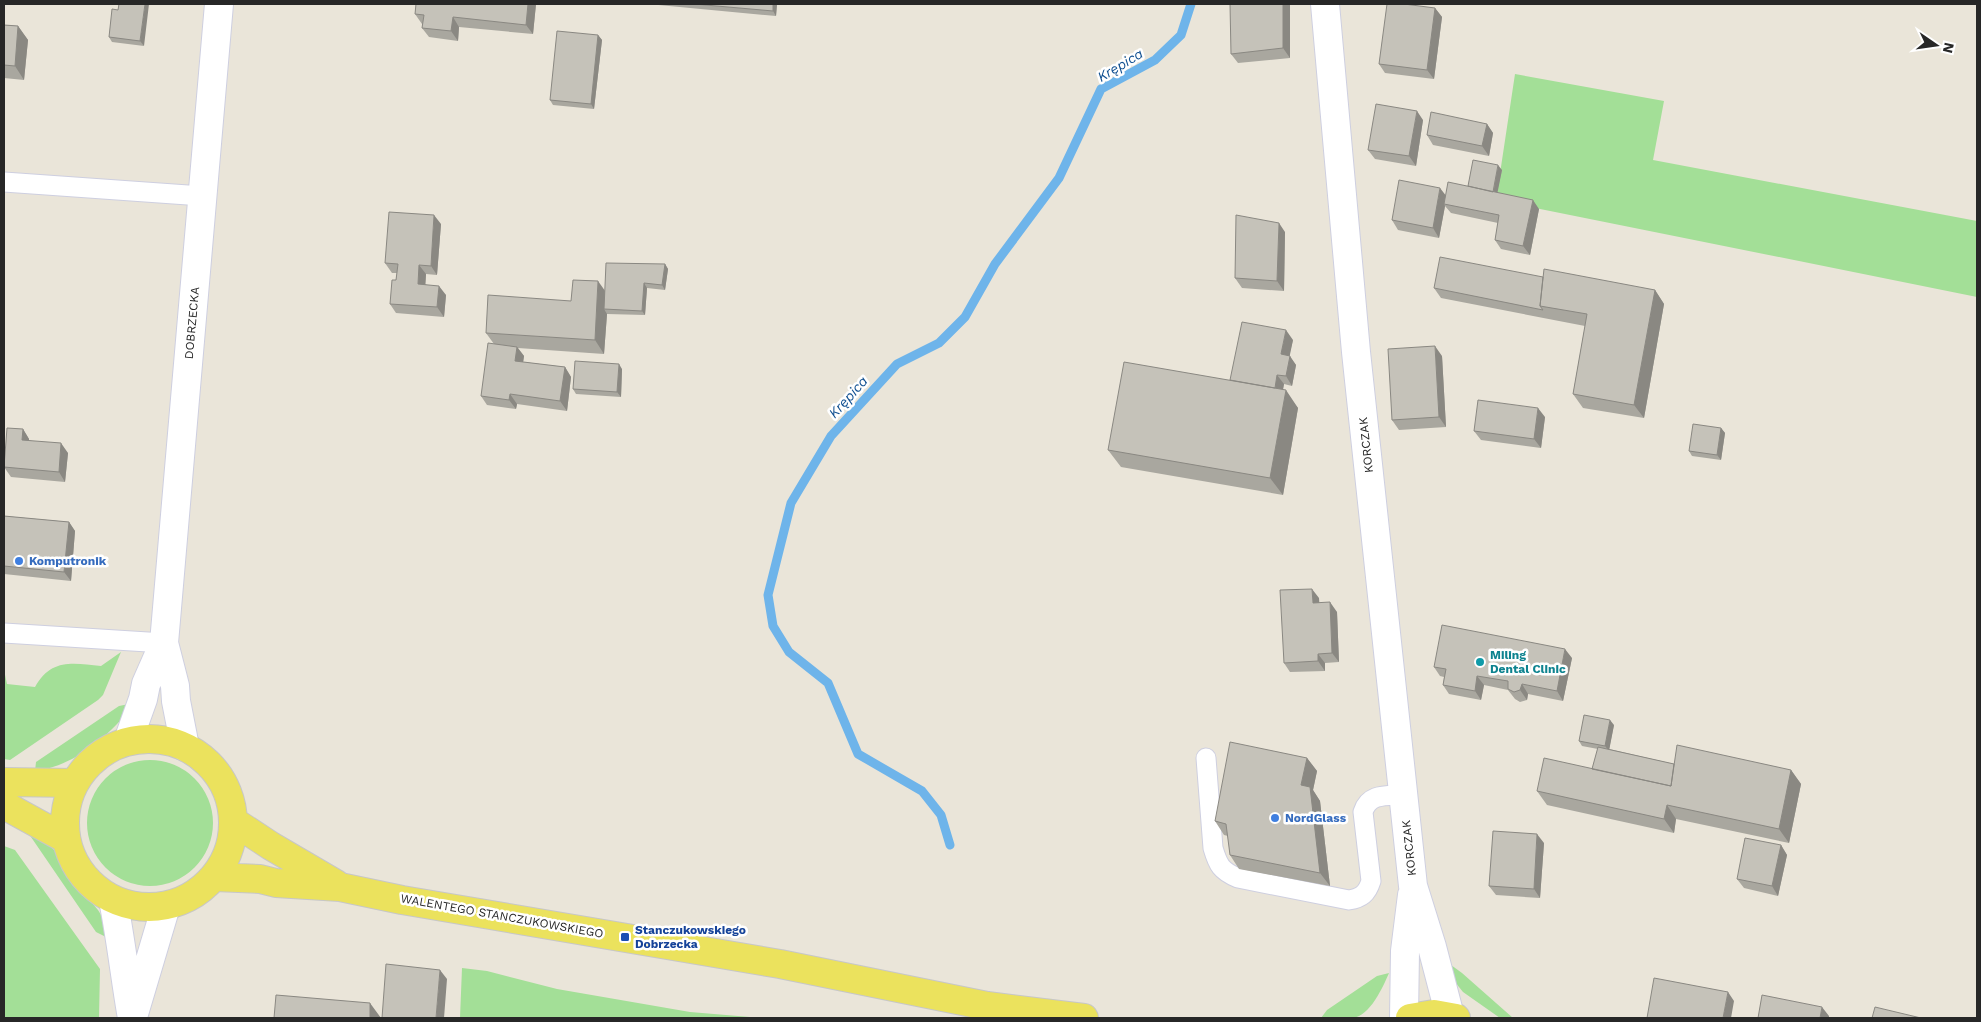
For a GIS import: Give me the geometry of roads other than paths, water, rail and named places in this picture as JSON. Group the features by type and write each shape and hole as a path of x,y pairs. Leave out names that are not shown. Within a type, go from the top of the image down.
{"main road":[{"path":"147,739 167,741 185,747 205,760 220,777 230,798 233,821 231,841 225,860 214,877 200,890 184,900 166,906 148,908 130,906 113,900 96,889 82,875 72,858 66,839 64,820 68,801 75,783 89,764 107,750 128,741 147,739"},
{"path":"4,782 75,783"},
{"path":"4,805 66,839"},
{"path":"233,821 340,887"},
{"path":"214,877 260,879 276,883 340,887"},
{"name":"WALENTEGO STANCZUKOWSKIEGO","path":"340,887 402,900 780,964 987,1006 1084,1018"},
{"name":"WALENTEGO STANCZUKOWSKIEGO","path":"987,1006 1022,1018"},
{"path":"1410,1018 1434,1014 1453,1017"}],"street":[{"name":"DOBRZECKA","path":"164,643 219,4"},
{"name":"KORCZAK","path":"1325,4 1356,352 1413,886 1453,1017"},
{"path":"128,741 143,699 146,684 164,643"},
{"path":"164,643 175,686 185,747"},
{"name":"KORCZAK","path":"1404,1018 1405,951 1413,886"},
{"path":"113,900 122,944 122,960 132,1018"},
{"path":"132,1018 166,906"}],"lane":[{"path":"4,182 202,196"},
{"path":"4,633 164,643"},
{"path":"1206,758 1213,848 1217,861 1225,873 1238,878 1349,900 1359,898 1367,892 1371,882 1363,812 1365,805 1371,799 1378,797 1403,795"}],"waterway":[{"name":"Krępica","path":"950,845 941,815 922,791 858,754 828,683 789,652 773,626 768,595 791,503 831,436 897,364 939,343 965,317 995,264 1059,178 1101,89 1155,60 1181,35 1191,4"}],"place":[{"name":"Komputronik","path":"19,561"},
{"name":"Miling Dental Clinic","path":"1480,662"},
{"name":"NordGlass","path":"1275,818"},
{"name":"Stanczukowskiego Dobrzecka","path":"625,937"}]}
